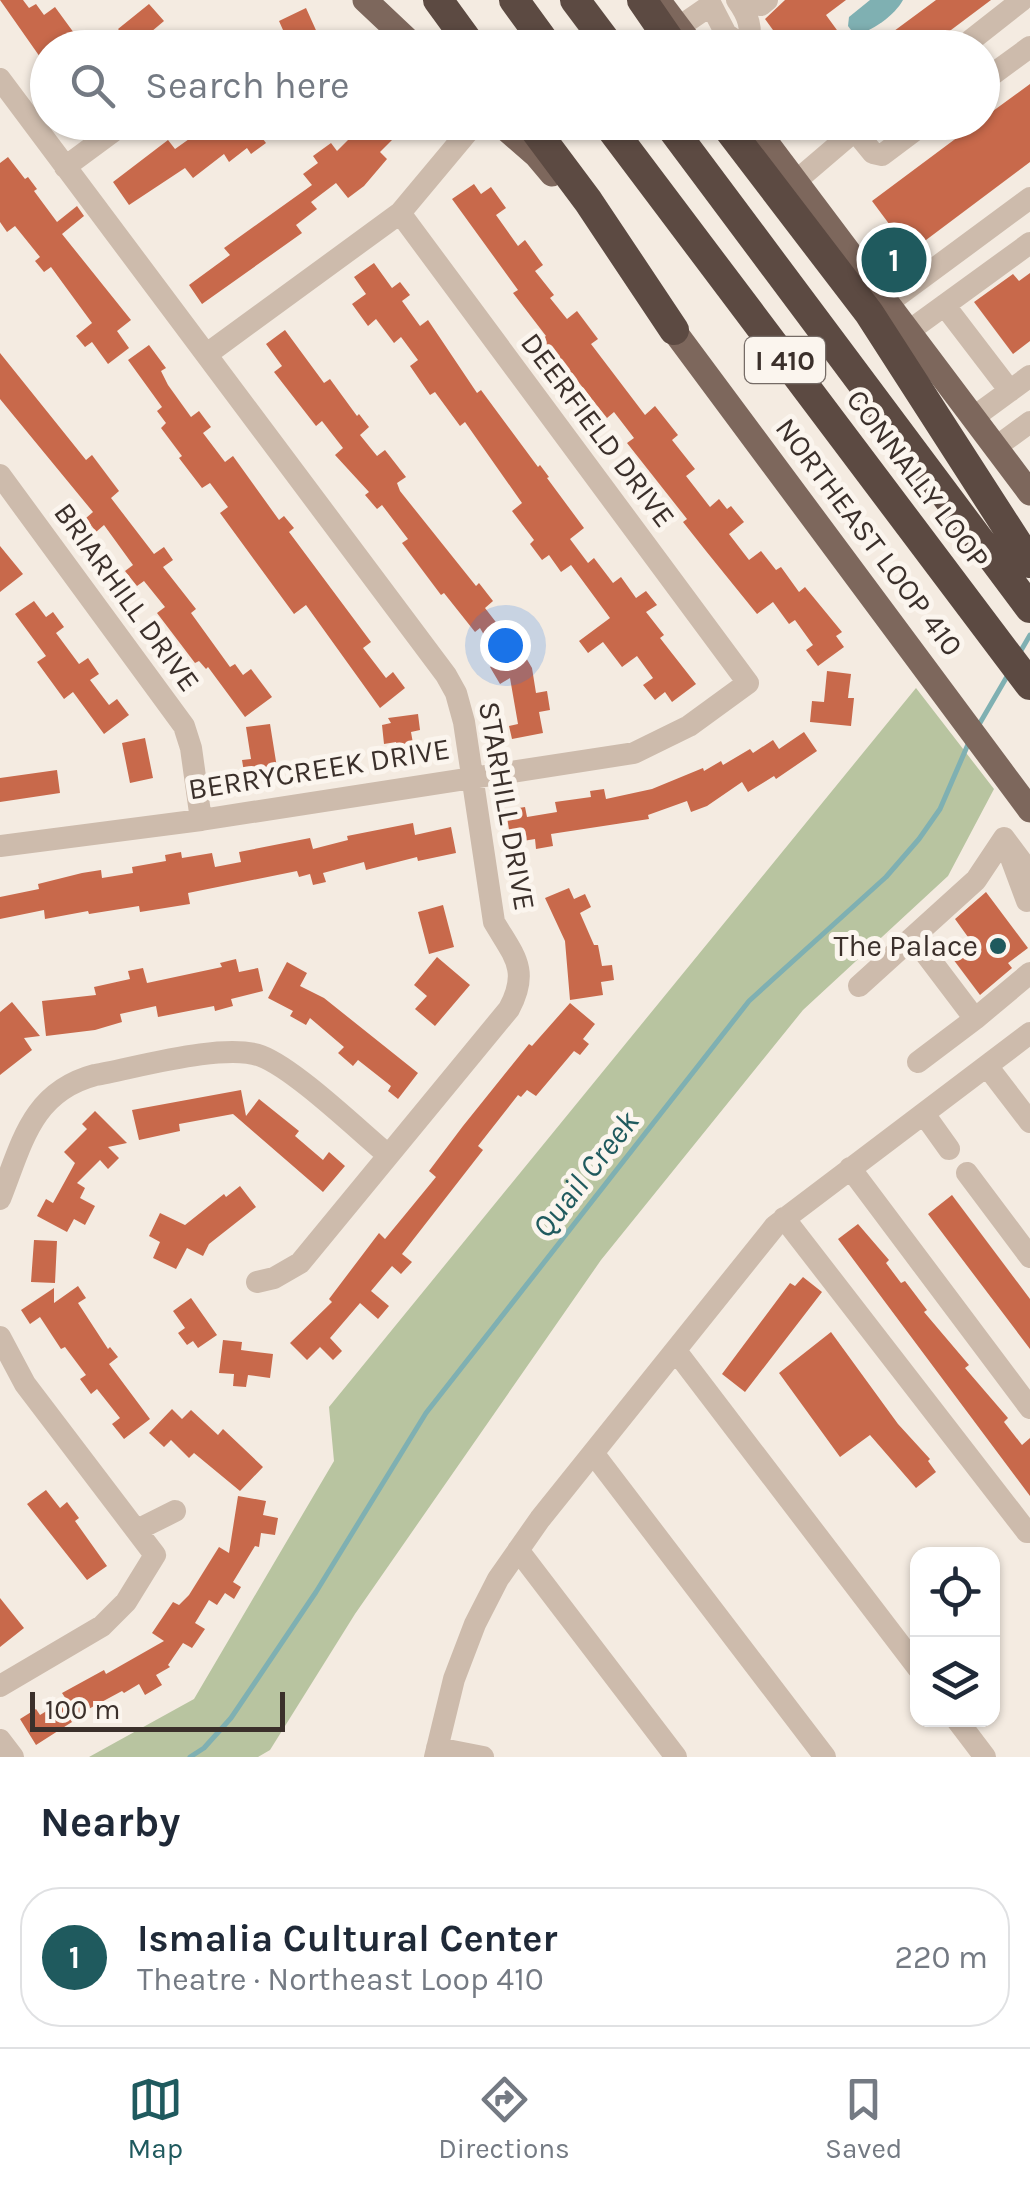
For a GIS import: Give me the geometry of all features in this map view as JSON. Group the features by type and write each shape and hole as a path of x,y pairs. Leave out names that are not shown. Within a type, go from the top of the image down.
{"highway":[{"path":"438,0 460,30"},
{"path":"514,0 536,30"},
{"path":"576,0 598,30"},
{"path":"642,0 671,30"},
{"path":"542,140 674,330"},
{"name":"CONNALLY LOOP","path":"620,140 1030,686"},
{"name":"CONNALLY LOOP","path":"681,140 994,536 1030,608"},
{"path":"737,140 869,313 994,536 1030,563"}],"main road":[{"path":"365,0 397,30"},
{"path":"658,0 676,30"},
{"name":"NORTHEAST LOOP 410","path":"519,140 536,155 674,330 1030,810"},
{"path":"765,140 1030,494"}],"street":[{"path":"737,0 749,16 752,30"},
{"path":"749,0 760,4 767,0"},
{"path":"984,30 1022,0"},
{"path":"691,30 714,2"},
{"path":"714,2 724,30"},
{"path":"1000,69 1028,49 1002,16"},
{"name":"STARHILL DRIVE","path":"4,93 30,124"},
{"name":"STARHILL DRIVE","path":"43,140 207,354 456,693 494,922 519,968 519,990 509,1009 300,1263 274,1278 257,1282"},
{"path":"66,168 103,140"},
{"path":"207,354 400,213 461,140"},
{"path":"796,181 844,140"},
{"path":"867,140 874,154 882,154 901,140"},
{"path":"888,303 1030,198"},
{"name":"DEERFIELD DRIVE","path":"400,213 748,683"},
{"path":"910,331 1030,243"},
{"path":"945,306 1010,391"},
{"path":"974,417 1030,376"},
{"path":"996,447 1030,422"},
{"name":"BRIARHILL DRIVE","path":"0,474 184,726 201,820"},
{"name":"BERRYCREEK DRIVE","path":"0,846 201,820 634,753 689,726 748,683"},
{"path":"1004,838 1030,873"},
{"path":"1004,838 1027,901"},
{"path":"859,986 976,880 1004,838"},
{"path":"913,937 975,1019"},
{"path":"918,1062 1030,973"},
{"path":"483,1757 436,1752 454,1679 474,1624 518,1550 784,1218 1030,1033"},
{"path":"0,1199 34,1115 53,1094 95,1075 222,1052 260,1055 284,1069 388,1156"},
{"path":"987,1066 1030,1122"},
{"path":"924,1114 949,1148"},
{"path":"850,1168 1030,1408"},
{"path":"968,1173 1030,1257"},
{"path":"784,1218 1026,1532 1030,1532"},
{"path":"0,1338 25,1384 155,1555 116,1614 102,1626 0,1686"},
{"path":"676,1351 910,1658"},
{"path":"594,1453 825,1757"},
{"path":"136,1530 175,1512"},
{"path":"518,1550 676,1757"},
{"path":"962,1727 985,1757"},
{"path":"0,1740 14,1757"}],"green space":[{"path":"916,688 994,789 948,876 803,1010 601,1260 355,1614 270,1750 258,1757 89,1757 194,1699 334,1461 329,1407"}],"water":[{"path":"870,0 903,0 894,12 868,30 851,30 849,17"}],"building":[{"path":"0,0 23,0 29,8 36,4 44,15 55,7 72,30 30,30 30,43"},
{"path":"785,0 846,0 826,15 837,30 773,30 765,19"},
{"path":"936,0 991,0 951,30 895,30"},
{"path":"149,4 164,21 153,30 118,29"},
{"path":"306,8 316,30 283,30 279,21"},
{"path":"1030,84 1030,162 910,252 872,201 954,140 1000,140 1000,106"},
{"path":"168,140 175,149 188,140 266,143 251,154 247,148 229,162 224,154 193,178 185,168 129,205 113,182"},
{"path":"348,140 392,140 380,152 387,159 364,186 348,198 336,183 311,202 317,209 296,225 302,233 202,304 189,285 230,255 224,248 312,185 303,174 318,163 313,156 331,143 337,151"},
{"path":"8,157 25,179 28,177 57,222 77,206 84,216 62,234 131,320 117,331 129,348 108,364 92,342 85,347 76,336 92,323 51,267 44,272 35,261 40,257 15,226 7,232 0,222 0,163"},
{"path":"474,184 481,194 491,187 506,208 496,215 518,246 525,240 543,265 535,271 554,295 550,298 567,319 577,311 598,339 591,344 645,415 655,406 678,435 672,440 695,469 686,476 710,507 719,499 744,522 729,534 749,560 761,551 776,570 781,567 799,592 805,587 842,632 836,636 844,647 818,666 806,650 813,645 795,620 789,624 773,602 757,614 706,551 683,522 687,519 627,443 634,438 614,412 607,418 553,350 550,352 540,340 546,336 513,293 518,290 452,199"},
{"path":"374,263 392,288 400,282 410,295 402,301 420,326 428,320 477,393 481,390 549,477 584,528 570,539 588,563 594,558 613,583 621,577 636,598 646,591 657,605 646,612 664,635 660,638 696,684 672,702 665,692 655,700 643,685 653,678 637,656 622,667 603,642 588,653 579,641 610,618 571,565 561,572 549,555 542,560 530,544 534,540 512,511 522,503 465,422 460,426 435,392 430,395 410,366 418,360 401,337 394,343 376,319 368,326 352,304 366,294 354,277"},
{"path":"1030,273 1030,341 1013,354 974,302 1013,274 1019,281"},
{"path":"285,330 324,383 330,379 369,427 360,435 377,456 385,450 406,477 397,483 400,491 476,586 479,583 493,601 485,608 502,630 508,627 532,668 536,693 547,691 550,710 539,712 543,733 512,739 509,726 518,724 510,678 500,684 490,667 499,661 480,628 475,632 444,593 441,595 402,543 408,539 382,505 377,509 365,495 369,492 335,455 343,448 322,421 316,426 274,372 282,366 266,344"},
{"path":"149,345 166,368 161,371 168,385 191,417 199,411 211,427 203,433 225,462 233,456 279,520 284,516 294,528 289,532 371,642 363,648 386,678 393,672 405,688 380,708 306,605 294,614 220,513 228,507 210,483 202,488 179,458 182,456 161,428 166,423 157,411 162,407 128,360"},
{"path":"0,353 86,460 92,455 119,491 111,498 154,554 164,547 173,560 163,567 196,609 191,613 230,667 235,664 243,675 251,669 272,697 245,717 208,667 199,661 195,663 157,613 165,607 144,581 137,586 125,571 133,565 104,525 96,532 86,518 93,512 0,399"},
{"path":"0,546 23,574 0,592"},
{"path":"34,601 46,617 53,612 64,627 56,633 79,664 88,658 99,674 90,680 109,705 117,699 129,715 104,734 73,692 64,699 37,662 46,656 15,614"},
{"path":"827,671 851,674 851,726 810,722 812,701 824,702"},
{"path":"418,714 420,730 411,732 415,755 399,757 396,742 384,744 382,725 391,723 388,718"},
{"path":"270,724 278,774 245,778 242,760 251,759 246,727"},
{"path":"804,732 817,751 776,779 774,776 748,792 742,782 691,812 687,801 648,815 649,819 551,834 553,846 536,849 535,839 511,843 506,810 525,807 527,817 557,812 555,802 591,797 590,791 604,789 606,799 652,789 721,761 723,765 750,749 753,753 773,740 779,749"},
{"path":"145,738 153,778 130,783 122,743"},
{"path":"57,770 60,793 0,802 0,778"},
{"path":"413,823 415,835 451,827 456,853 418,861 417,857 366,870 364,862 323,873 326,882 313,885 310,874 299,877 297,871 188,893 190,904 140,912 139,906 45,919 44,910 0,919 0,897 39,889 38,884 82,873 101,870 102,878 133,873 132,867 166,861 165,855 181,852 182,858 212,853 215,867 241,862 239,852 310,838 313,849 348,840 347,836"},
{"path":"569,888 574,899 585,894 591,907 580,913 594,945 598,945 602,966 612,965 614,980 601,982 603,995 570,1000 565,941 545,898"},
{"name":"The Palace","path":"986,892 1028,948 1008,963 1012,968 980,995 953,959 973,944 955,919"},
{"path":"443,905 454,947 429,954 418,912"},
{"path":"437,957 470,985 435,1026 415,1009 427,996 414,985"},
{"path":"236,959 239,972 258,968 263,991 231,999 233,1006 158,1017 156,1006 120,1014 122,1022 95,1030 46,1036 42,1001 96,995 94,987 130,979 128,971 143,968 147,983 222,967 220,963"},
{"path":"287,962 307,973 300,986 324,998 418,1073 398,1099 388,1091 391,1086 358,1060 353,1066 338,1053 344,1047 310,1018 306,1025 290,1016 293,1011 268,998"},
{"path":"12,1002 40,1036 24,1038 32,1050 0,1075 0,1012"},
{"path":"570,1003 595,1024 583,1039 589,1044 580,1055 574,1051 536,1096 527,1090 521,1097 518,1095 478,1146 483,1150 402,1254 412,1262 401,1274 392,1266 371,1291 389,1306 378,1319 360,1303 330,1338 342,1351 333,1360 320,1347 307,1360 290,1343 332,1302 329,1299 379,1233 385,1239 404,1216 436,1177 429,1171 463,1126 529,1044 532,1046"},
{"path":"241,1090 246,1116 259,1099 299,1131 295,1136 323,1160 329,1152 345,1166 323,1192 233,1114 179,1124 180,1131 139,1140 132,1110"},
{"path":"95,1111 127,1143 108,1147 119,1158 108,1169 100,1160 77,1183 85,1188 80,1198 95,1206 85,1225 74,1219 67,1232 37,1216 46,1199 53,1203 75,1163 64,1152 87,1129 82,1124"},
{"path":"240,1186 256,1207 209,1244 203,1256 187,1248 176,1269 153,1258 160,1242 149,1236 160,1213 185,1225"},
{"path":"952,1195 1030,1299 1030,1349 928,1214"},
{"path":"858,1224 969,1365 965,1368 1008,1418 1004,1422 1022,1445 1030,1438 1030,1496 838,1239"},
{"path":"34,1240 57,1241 55,1283 31,1282"},
{"path":"803,1277 822,1292 745,1392 722,1374 790,1283 795,1286"},
{"path":"78,1286 86,1298 78,1303 108,1349 118,1357 109,1364 150,1419 124,1439 112,1424 120,1418 97,1389 91,1394 80,1379 86,1375 65,1347 61,1349 40,1317 30,1324 21,1310 54,1288 54,1303"},
{"path":"191,1298 217,1335 198,1348 193,1341 187,1345 178,1333 185,1328 173,1311"},
{"path":"831,1332 898,1424 930,1459 936,1472 916,1488 870,1435 840,1457 779,1373"},
{"path":"223,1340 242,1342 241,1350 273,1354 270,1378 248,1375 246,1387 233,1386 234,1374 219,1373"},
{"path":"172,1409 182,1419 191,1410 218,1435 223,1429 263,1467 240,1491 194,1453 189,1458 171,1440 164,1447 149,1433"},
{"path":"46,1490 60,1508 67,1502 79,1518 75,1521 107,1566 87,1580 27,1504"},
{"path":"238,1496 266,1501 263,1515 278,1518 275,1535 261,1533 259,1547 255,1546 233,1582 241,1587 234,1599 225,1593 217,1605 209,1600 195,1623 205,1629 192,1648 183,1643 170,1667 156,1675 162,1685 145,1695 139,1684 122,1691 70,1719 72,1722 36,1745 20,1719 36,1709 40,1715 66,1699 62,1693 104,1670 106,1674 164,1641 152,1633 173,1602 179,1605 189,1595 219,1547 229,1553"},
{"path":"0,1598 24,1628 0,1647"}],"waterway":[{"name":"Quail Creek","path":"1019,654 1030,635"},
{"name":"Quail Creek","path":"977,728 1009,673"},
{"name":"Quail Creek","path":"190,1757 204,1748 231,1718 316,1592 426,1413 749,1001 886,877 919,839 940,809 969,742"}],"place":[{"name":"Ismalia Cultural Center","path":"894,260"},
{"name":"The Palace","path":"998,946"}]}
